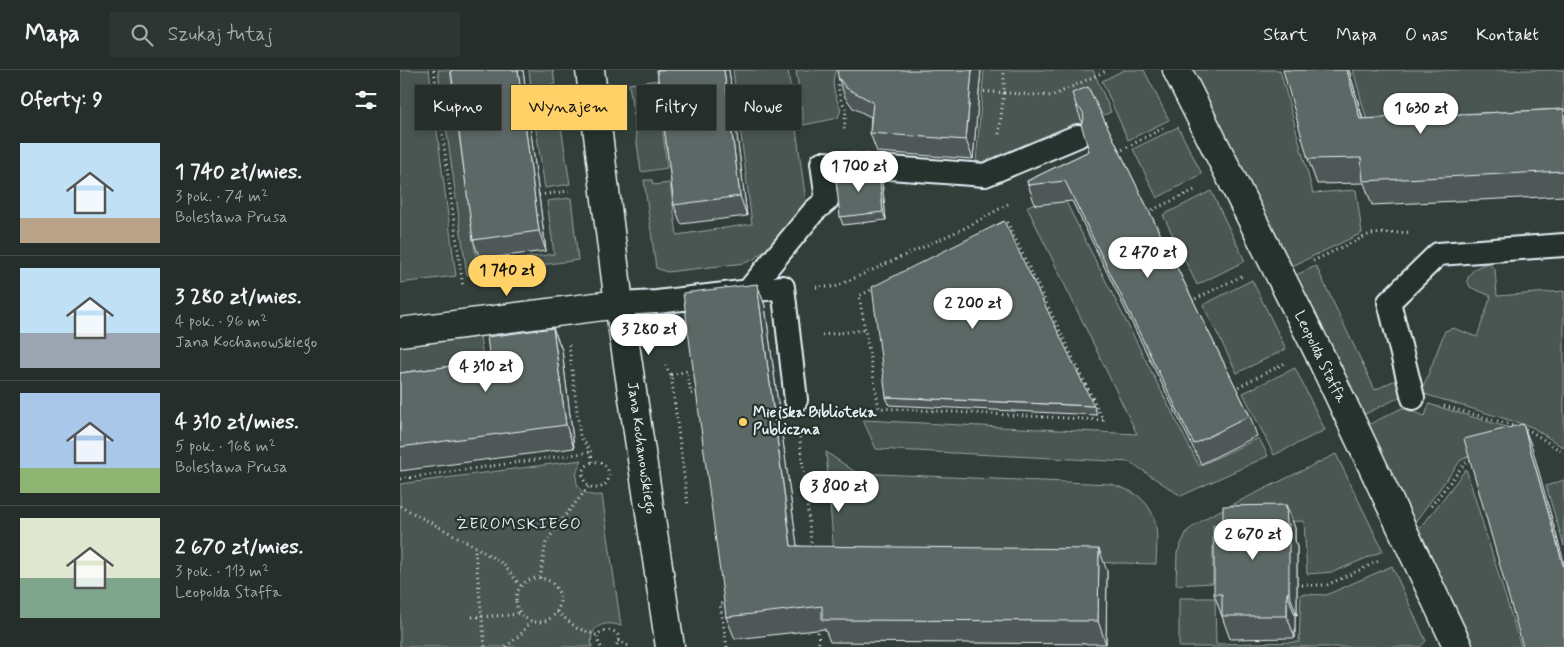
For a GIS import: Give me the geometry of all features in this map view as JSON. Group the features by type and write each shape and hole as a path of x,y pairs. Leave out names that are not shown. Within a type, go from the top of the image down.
{"street":[{"name":"Jana Kochanowskiego","path":"590,70 620,304 670,647"},
{"name":"Leopolda Staffa","path":"1177,70 1317,349 1458,647"},
{"path":"400,332 620,304"}],"lane":[{"path":"748,291 814,211 828,200 822,163 985,175 1078,136"},
{"path":"1413,398 1389,302 1438,254 1564,245"},
{"path":"620,304 657,302 783,287 796,400"}],"path":[{"path":"434,70 469,323"},
{"path":"842,70 838,86 840,98 846,109 842,165"},
{"path":"985,175 998,140 1004,92 1004,70"},
{"path":"979,91 1052,96 1108,70"},
{"path":"1116,154 1171,124"},
{"path":"1148,212 1229,173"},
{"path":"783,287 835,287 967,227 1010,203"},
{"path":"1007,222 1103,420 879,408 864,330 859,296 1007,222"},
{"path":"1191,301 1273,262"},
{"path":"565,311 580,436 591,452 592,463"},
{"path":"789,340 864,330"},
{"path":"1234,389 1317,349"},
{"path":"671,375 687,372 691,394 702,392"},
{"path":"1522,434 1529,430 1564,454"},
{"path":"800,439 812,552"},
{"path":"400,479 591,452"},
{"path":"1297,585 1327,584 1409,542 1465,463 1474,459"},
{"path":"592,463 601,464 607,469 608,477 601,487 589,486 584,480 583,471 585,467 592,463"},
{"path":"540,578 546,542 589,486"},
{"path":"400,506 503,564 520,585"},
{"path":"475,551 484,647"},
{"path":"540,578 548,580 558,591 560,606 557,612 545,622 530,622 519,613 515,599 520,585 526,581 540,578"},
{"path":"727,647 720,604 730,602"},
{"path":"557,612 577,628 599,636"},
{"path":"472,617 482,618 519,613"},
{"path":"506,647 522,633 530,622"},
{"path":"818,627 819,647"},
{"path":"601,647 598,642 599,636 603,631 609,629 616,632 618,641 615,647"},
{"path":"618,641 631,647"}],"shaded area":[{"path":"400,70 429,70 431,85 415,85 415,130 437,130 456,276 400,283"},
{"path":"438,70 450,70 452,85 440,85"},
{"path":"529,70 553,70 555,84 531,85"},
{"path":"733,70 788,70 790,85 735,85"},
{"path":"796,70 836,70 833,80 834,90 841,109 838,118 804,125 801,85 798,85"},
{"path":"984,70 1093,70 1111,112 992,162 976,162"},
{"path":"1124,70 1144,70 1169,120 1128,140 1102,81"},
{"path":"1187,70 1280,70 1313,193 1356,190 1362,233 1288,268"},
{"path":"1353,70 1564,70 1564,128 1372,139"},
{"path":"657,80 658,85 637,85 637,130 663,130 667,168 641,172 629,84"},
{"path":"1178,127 1202,174 1157,198 1133,149"},
{"path":"446,130 458,130 477,265 554,254 547,201 571,198 578,260 467,275"},
{"path":"536,130 562,130 570,184 545,188"},
{"path":"740,130 796,130 806,202 794,226 754,259 745,263 667,272 656,268 644,180 652,180 653,185 670,183 677,235 752,224"},
{"path":"1059,188 1199,466 1259,438 1268,456 1181,496 1130,462 876,449 863,420 1137,434 1027,207"},
{"path":"1211,191 1245,261 1197,285 1163,215"},
{"path":"1488,263 1495,269 1497,296 1564,291 1564,448 1532,427 1421,393 1445,331 1453,328 1477,337 1491,296 1470,287 1467,281 1475,269"},
{"path":"1316,266 1375,390 1395,380 1402,396 1361,416 1294,276"},
{"path":"1252,280 1286,349 1237,373 1203,305"},
{"path":"480,337 485,372 400,384 400,347"},
{"path":"1295,368 1325,430 1274,455 1243,393"},
{"path":"1429,404 1513,429 1515,435 1461,460 1415,522 1368,425 1402,408 1425,416"},
{"path":"826,452 857,473 1111,484 1137,495 1150,510 1154,518 1157,535 1156,564 834,555"},
{"path":"1336,454 1383,551 1333,572 1307,574 1304,521 1213,524 1213,583 1176,585 1177,553 1187,531 1209,516"},
{"path":"582,460 578,467 576,481 578,486 587,494 602,495 621,626 603,624 599,626 592,634 592,647 400,647 400,484"},
{"path":"1466,469 1521,647 1469,647 1419,530"},
{"path":"1564,480 1564,546 1546,486"},
{"path":"1392,566 1426,641 1420,647 1179,647 1179,598 1215,598 1216,644 1299,642 1301,594 1326,595"}],"building":[{"path":"451,70 518,70 520,85 511,85 511,130 526,130 539,231 473,240 459,130 501,130 501,85 453,85"},
{"path":"657,70 724,70 726,130 732,130 740,196 674,205 665,130 716,130 716,85 659,85"},
{"path":"837,70 972,70 966,140 870,133 873,102 846,88 838,77"},
{"path":"1283,70 1347,70 1360,119 1564,109 1564,171 1363,181 1361,158 1308,159"},
{"path":"1088,87 1250,416 1194,444 1065,181 1028,185 1027,181 1089,151 1081,124 1084,119 1083,112 1076,105 1072,93"},
{"path":"835,170 879,172 883,212 840,217"},
{"path":"1004,221 1094,406 886,397 872,287"},
{"path":"757,284 791,546 1099,549 1098,621 822,620 822,606 726,617 683,293"},
{"path":"553,328 566,425 400,447 400,373 490,361 487,337"},
{"path":"1523,424 1564,568 1564,647 1523,647 1464,439"},
{"path":"1286,505 1287,524 1289,524 1287,616 1222,616 1222,594 1214,594 1214,526 1223,526 1223,506"}],"place":[{"name":"Miejska Biblioteka Publiczna","path":"743,422"}],"district":[{"name":"ŻEROMSKIEGO","path":"519,524"}]}
